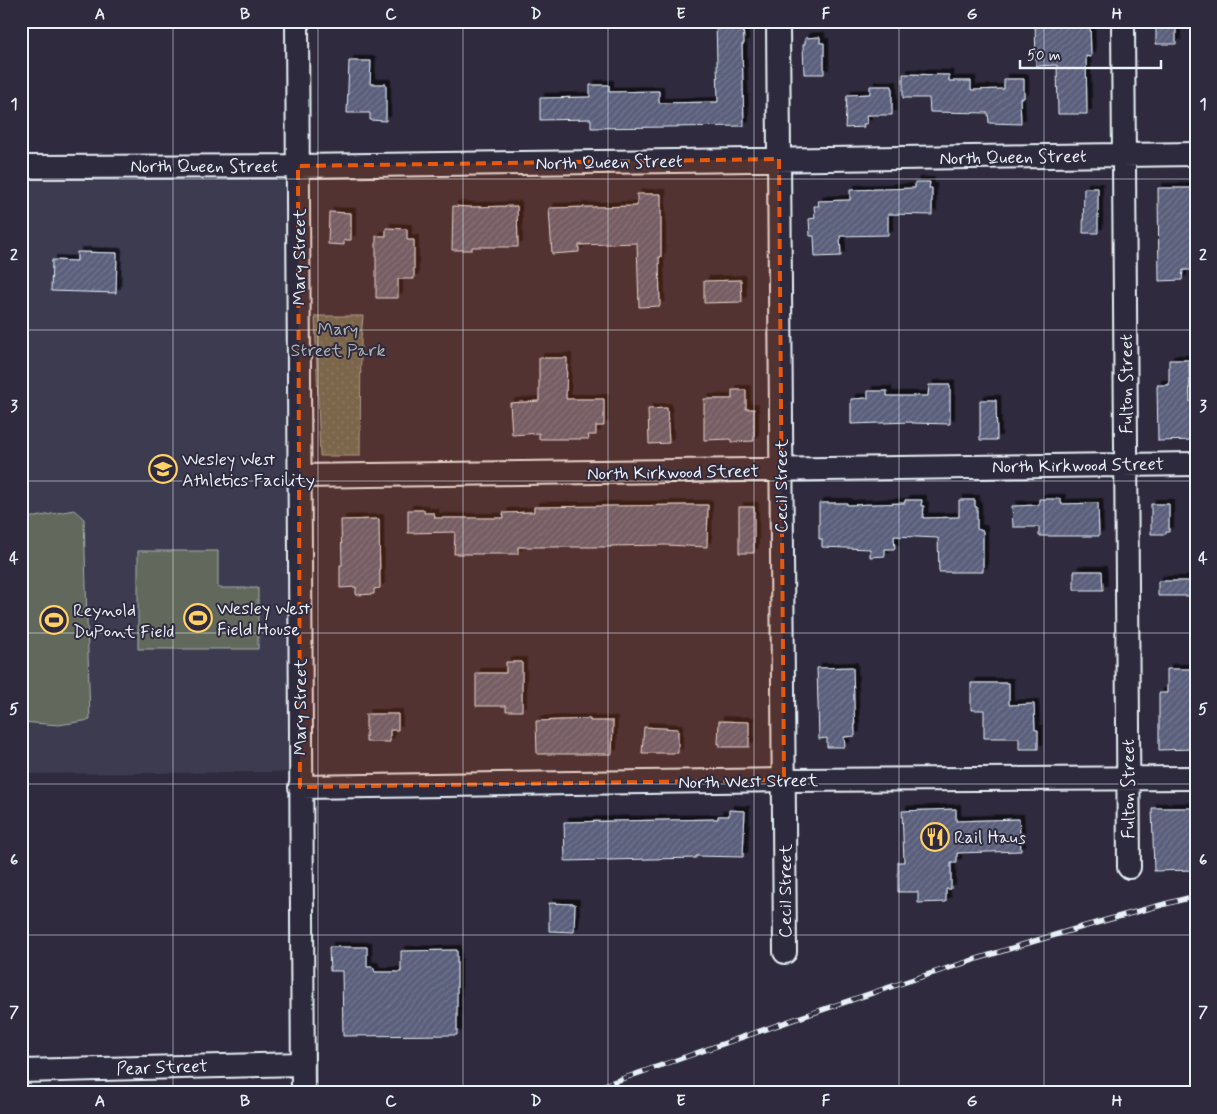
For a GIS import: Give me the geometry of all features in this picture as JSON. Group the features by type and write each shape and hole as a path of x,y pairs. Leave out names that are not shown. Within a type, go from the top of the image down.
{"street":[{"name":"Mary Street","path":"296,21 303,1093"},
{"name":"Cecil Street","path":"778,21 785,952"},
{"name":"Fulton Street","path":"1123,21 1129,867"},
{"name":"North Queen Street","path":"21,168 1196,154"},
{"name":"North Kirkwood Street","path":"299,476 1196,464"},
{"name":"North West Street","path":"300,787 784,780 1196,778"},
{"name":"Pear Street","path":"21,1071 302,1064"}],"highlighted area":[{"path":"779,159 784,780 300,787 298,166"}],"shaded area":[{"name":"Wesley West Athletics Facility","path":"21,165 307,166 300,772 21,774"}],"green space":[{"name":"Mary Street Park","path":"315,316 363,316 361,338 360,456 320,456"},
{"name":"Reynold DuPont Field","path":"74,510 84,519 90,720 59,725 21,722 21,517 35,517"},
{"name":"Wesley West Field House","path":"138,551 218,551 218,588 258,588 258,649 138,649"}],"building":[{"path":"743,21 744,126 591,128 591,119 540,120 540,98 590,97 590,85 609,85 609,92 659,91 659,103 718,102 716,22"},
{"path":"1035,21 1090,21 1091,57 1086,56 1087,114 1058,114 1057,65 1036,66"},
{"path":"1156,21 1176,21 1176,44 1156,44"},
{"path":"820,37 820,43 824,43 824,74 804,74 803,45 805,44 805,38"},
{"path":"349,61 371,61 370,84 386,84 386,121 370,120 370,113 347,113"},
{"path":"903,74 949,75 949,81 971,81 971,90 1004,89 1004,79 1024,79 1024,98 1020,98 1021,124 989,123 988,113 930,112 929,98 903,98"},
{"path":"870,86 892,86 892,115 866,115 867,124 863,124 864,127 845,128 847,95 870,94"},
{"path":"915,182 930,182 929,188 932,188 932,215 888,214 888,235 840,236 841,256 815,257 814,236 810,236 809,219 815,218 814,206 819,206 818,201 850,200 850,190 915,188"},
{"path":"1084,188 1098,188 1098,233 1083,233"},
{"path":"1158,188 1196,188 1196,270 1183,270 1182,280 1159,281"},
{"path":"637,194 661,194 660,306 639,307 637,243 579,245 579,252 552,254 549,208 637,206"},
{"path":"453,206 517,206 518,247 472,247 472,250 452,250"},
{"path":"329,212 351,213 351,240 344,240 344,245 328,244"},
{"path":"386,228 407,229 407,240 414,240 414,279 398,279 398,298 376,298 376,236 386,236"},
{"path":"77,252 117,253 116,293 51,291 52,260 77,261"},
{"path":"741,280 742,302 704,303 704,281"},
{"path":"539,358 567,358 566,399 604,399 604,426 596,426 596,435 588,435 589,439 539,439 539,433 512,435 510,403 539,401"},
{"path":"1169,360 1189,360 1190,402 1196,402 1196,440 1158,441 1157,385 1169,385"},
{"path":"929,385 950,385 950,424 912,422 851,424 851,399 868,398 868,391 887,391 887,396 928,396"},
{"path":"732,390 746,390 746,409 754,409 754,441 731,442 731,439 704,440 704,399 732,399"},
{"path":"980,400 996,400 997,440 980,440"},
{"path":"667,408 669,443 649,444 648,409"},
{"path":"1039,499 1061,499 1061,504 1098,503 1099,536 1039,536 1039,527 1013,527 1012,506 1039,505"},
{"path":"905,500 922,500 921,506 924,506 923,518 959,517 959,500 975,500 975,507 977,507 977,529 983,531 983,572 939,572 938,538 894,536 895,549 885,549 885,556 870,557 870,549 822,547 822,539 819,539 819,503 847,503 847,505 905,503"},
{"path":"1151,504 1169,504 1169,532 1166,532 1166,534 1151,534"},
{"path":"708,505 707,547 666,545 518,547 518,554 454,554 455,532 408,533 408,510 424,510 424,513 434,513 435,518 504,518 503,513 534,512 534,507"},
{"path":"739,507 754,507 754,553 739,553"},
{"path":"379,519 380,588 374,589 374,594 356,595 356,587 340,588 340,565 342,565 341,520"},
{"path":"1074,571 1102,571 1103,590 1074,590"},
{"path":"1158,581 1196,581 1196,596 1158,596"},
{"path":"506,662 522,662 522,711 506,711 506,706 476,706 476,673 506,673"},
{"path":"853,667 855,736 844,737 845,747 827,747 827,738 819,739 817,668"},
{"path":"1167,669 1196,669 1196,744 1193,744 1193,749 1159,750 1159,693 1167,693"},
{"path":"971,683 1009,683 1009,705 1034,704 1035,730 1038,730 1038,749 1019,749 1019,738 984,738 984,710 971,710"},
{"path":"366,714 398,714 398,730 390,730 390,742 366,742"},
{"path":"590,719 590,721 613,721 612,754 537,754 536,721"},
{"path":"719,721 749,722 749,747 720,747 720,744 718,744"},
{"path":"644,727 678,729 678,753 642,753"},
{"path":"1152,808 1195,808 1196,870 1154,871"},
{"path":"956,809 956,821 1019,819 1021,851 957,853 957,863 951,863 951,889 946,889 946,902 918,903 918,892 898,892 898,862 904,862 902,811"},
{"path":"729,810 745,811 743,857 696,856 696,858 565,861 564,822 718,819 718,816 729,816"},
{"path":"549,903 575,904 574,932 549,931"},
{"path":"329,947 367,947 367,967 373,967 375,972 401,972 401,951 457,950 457,1035 343,1036 342,971 330,971"}],"railway":[{"path":"581,1093 963,963 1040,939 1196,896"}],"place":[{"name":"Wesley West Athletics Facility","path":"163,469"},
{"name":"Wesley West Field House","path":"198,618"},
{"name":"Reynold DuPont Field","path":"54,620"},
{"name":"Rail Haus","path":"935,837"}]}
